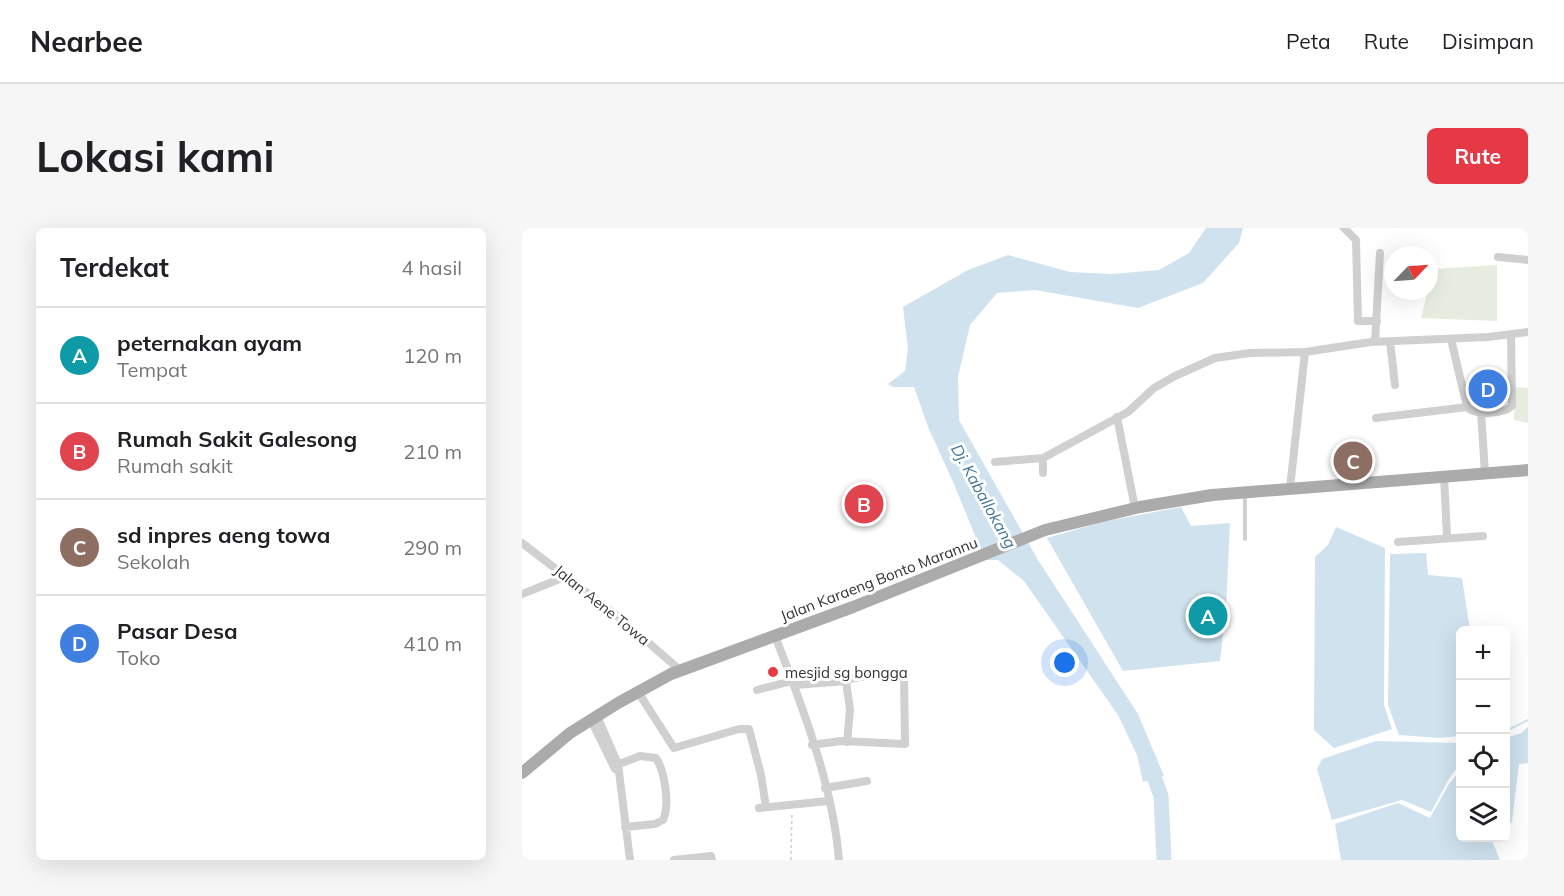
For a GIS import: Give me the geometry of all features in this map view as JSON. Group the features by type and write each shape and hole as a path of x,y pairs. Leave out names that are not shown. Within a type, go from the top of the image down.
{"main road":[{"name":"Jalan Karaeng Bonto Marannu","path":"522,773 561,739 638,692 680,670 775,636 1026,537 1135,508 1212,495 1528,470"}],"street":[{"path":"1344,228 1356,240 1358,321 1377,321"},
{"path":"1375,342 1380,253"},
{"path":"1498,256 1528,260"},
{"path":"994,462 1043,458 1137,406 1154,388 1215,358 1250,353 1305,352 1375,342 1451,339 1528,332"},
{"path":"1451,339 1467,407 1470,411 1481,412 1508,410 1512,406 1511,335"},
{"path":"1390,341 1395,385"},
{"path":"1290,489 1305,352"},
{"path":"1376,418 1398,413 1467,407"},
{"path":"1481,412 1485,473"},
{"path":"1117,417 1135,508"},
{"path":"1043,458 1043,472"},
{"path":"1444,476 1447,536"},
{"path":"1398,542 1447,536 1483,536"},
{"name":"Jalan Aene Towa","path":"522,543 567,576 680,670"},
{"path":"522,594 567,576"},
{"path":"775,636 794,683 813,745 828,801 839,860"},
{"path":"757,690 794,683 904,673 905,744 847,742 813,745"},
{"path":"845,680 850,710 847,742"},
{"path":"638,692 674,748 739,729 749,729 761,775 762,808 828,801"},
{"path":"594,718 619,776 630,860"},
{"path":"616,765 640,756 656,758 661,767 664,790 663,820 655,824 626,827"},
{"path":"825,788 867,781"},
{"path":"674,860 711,856 712,860"}],"lane":[{"path":"1245,493 1245,539"}],"path":[{"path":"791,860 792,805"}],"shaded area":[{"path":"1497,265 1497,321 1421,318 1425,300 1438,300 1438,269"},
{"path":"1515,387 1528,388 1528,423 1514,420"}],"water":[{"path":"1206,228 1243,228 1239,243 1203,283 1138,308 1035,290 997,293 970,325 958,377 959,420 1038,560 1138,714 1164,776 1143,782 1137,755 1118,715 1024,581 998,560 985,560 928,427 914,387 893,387 888,384 905,371 908,349 903,307 968,270 1008,255 1070,272 1112,274 1159,270 1189,253"},
{"path":"1181,507 1191,526 1230,523 1226,607 1220,661 1123,671 1047,538 1102,522"},
{"path":"1336,527 1385,548 1384,705 1392,729 1334,748 1314,730 1315,557 1328,545"},
{"path":"1426,553 1428,575 1462,578 1469,626 1456,626 1456,736 1440,738 1399,735 1388,705 1390,554"},
{"path":"1528,727 1528,763 1519,764 1510,823 1510,737 1521,733"},
{"path":"1376,741 1456,743 1456,769 1431,812 1402,800 1332,820 1317,769 1322,759"},
{"path":"1456,776 1456,842 1493,842 1500,860 1341,860 1335,824 1398,803 1430,818"}],"waterway":[{"path":"1510,729 1528,720"},
{"name":"Dj. Kaballokang","path":"1148,760 1161,796 1164,860"}],"place":[{"name":"Pasar Desa","path":"1488,389"},
{"name":"sd inpres aeng towa","path":"1353,461"},
{"name":"Rumah Sakit Galesong","path":"864,504"},
{"name":"peternakan ayam","path":"1208,616"},
{"name":"mesjid sg bongga","path":"773,672"}]}
